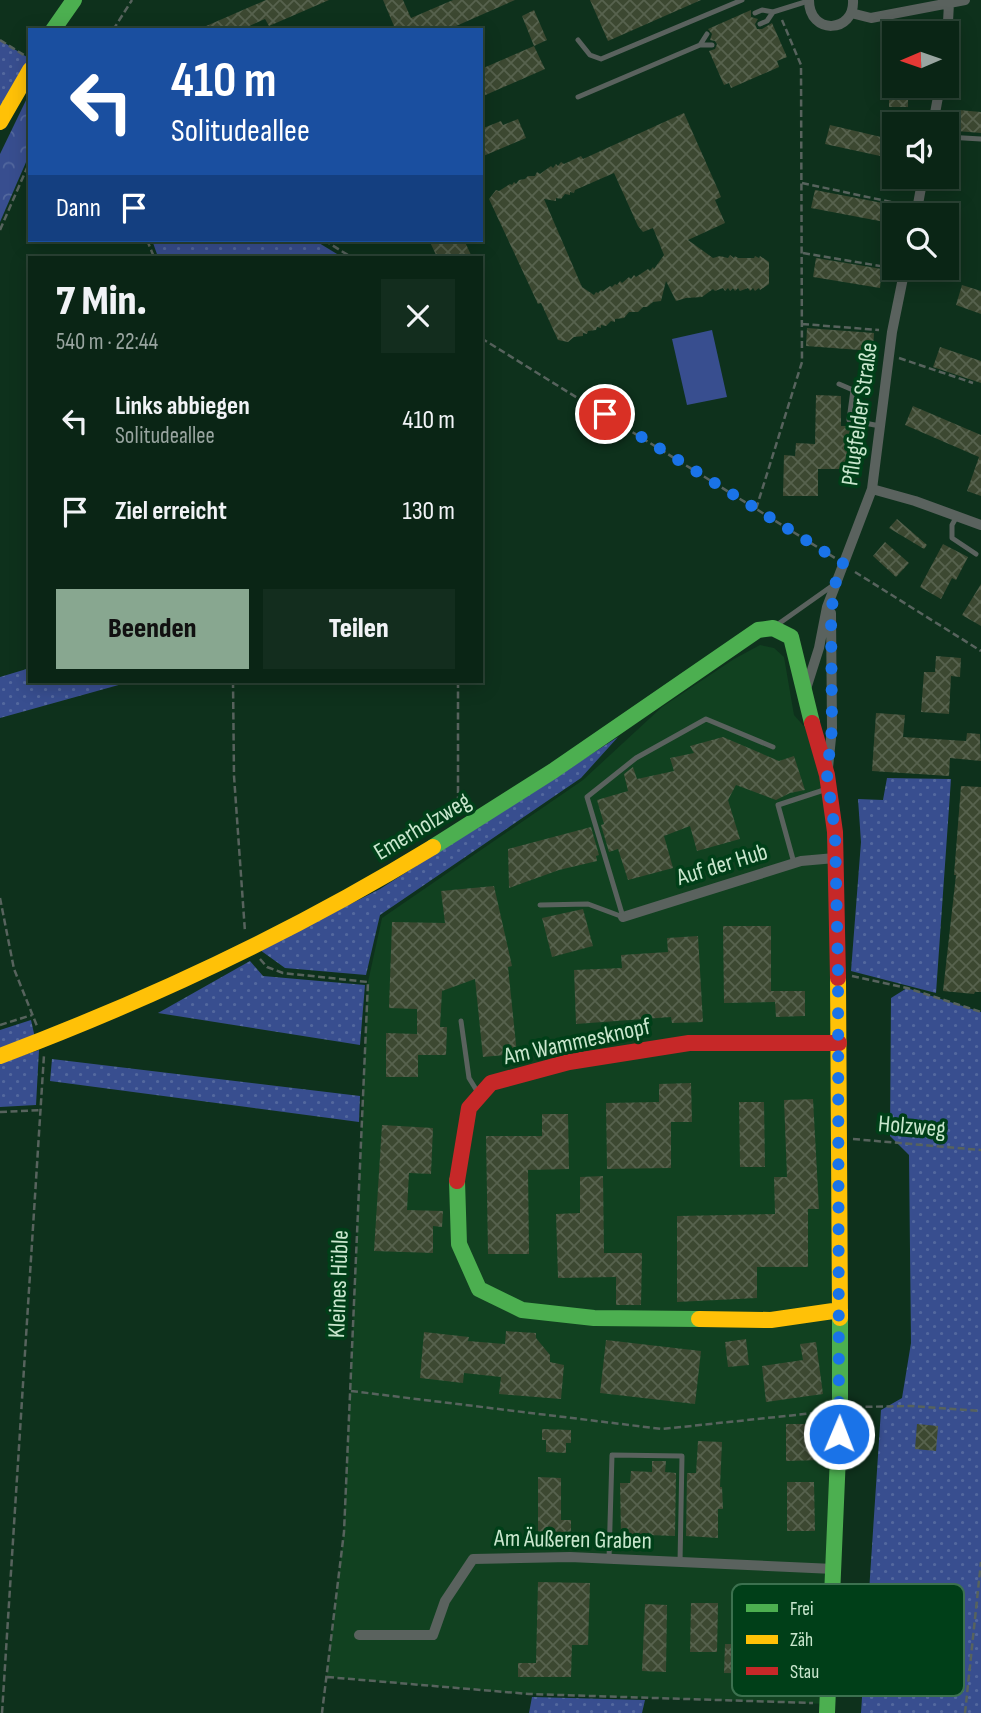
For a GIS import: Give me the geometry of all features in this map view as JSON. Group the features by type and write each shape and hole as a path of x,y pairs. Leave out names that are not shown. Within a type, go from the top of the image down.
{"street":[{"path":"54,28 74,0"},
{"path":"809,1 809,9 814,19 823,25 834,26 844,22 851,13 853,0"},
{"path":"851,13 871,18 964,0"},
{"path":"948,21 949,3"},
{"path":"0,122 28,73"},
{"name":"Pflugfelder Straße","path":"844,564 872,489 900,280"},
{"path":"872,489 981,525"},
{"path":"804,695 835,584 844,564"},
{"path":"829,781 832,728 831,614 835,584"},
{"path":"773,628 791,637 795,646 804,695 829,781 835,832 839,1043 840,1409 833,1584"},
{"name":"Emerholzweg","path":"0,1056 104,1017 251,949 366,887 554,770 758,630 773,628"},
{"name":"Auf der Hub","path":"623,917 794,863 835,858"},
{"name":"Am Wammesknopf","path":"839,1043 689,1043 569,1062 491,1083 469,1108 457,1181 459,1244 479,1289 522,1310 594,1318 771,1320 840,1310"},
{"name":"Am Äußeren Graben","path":"359,1635 433,1635 445,1601 473,1559 570,1557 834,1569"}],"lane":[{"path":"578,40 590,55 601,59 742,0"},
{"path":"755,13 762,10 775,11 809,1"},
{"path":"761,24 775,11"},
{"path":"700,45 707,34"},
{"path":"578,97 700,45 712,45"},
{"path":"959,138 981,139"},
{"path":"839,384 853,390 849,419 880,426"},
{"path":"957,516 952,525 952,538 976,554"},
{"path":"773,628 835,584"},
{"path":"623,917 587,797 636,758 706,719 772,747"},
{"path":"794,863 778,805 829,781"},
{"path":"540,905 588,904 623,917"},
{"path":"461,1020 469,1078 479,1094"},
{"path":"608,1559 612,1455 682,1457 680,1563"}],"path":[{"path":"114,28 132,0"},
{"path":"756,509 802,362 802,65 775,11"},
{"path":"1,41 28,57"},
{"path":"0,230 28,166"},
{"path":"802,183 898,203"},
{"path":"327,242 349,256"},
{"path":"803,253 882,266"},
{"path":"802,324 892,332"},
{"path":"483,339 981,651"},
{"path":"890,355 973,383"},
{"path":"233,683 234,776 243,923 251,949"},
{"path":"458,683 458,802"},
{"path":"0,898 14,969 45,1049 2,1713"},
{"name":"Kleines Hüble","path":"251,949 267,967 283,973 368,982 344,1532 322,1713"},
{"path":"838,972 907,988 981,1012"},
{"path":"0,1025 32,1016"},
{"path":"0,1112 42,1110"},
{"name":"Holzweg","path":"839,1138 981,1150"},
{"path":"351,1391 662,1429 840,1409 912,1405 981,1411"},
{"path":"965,1713 981,1562"},
{"path":"327,1677 529,1694 828,1709"}],"shaded area":[{"path":"760,645 774,648 784,657 794,715 816,740 833,807 839,1279 831,1584 732,1584 732,1696 828,1696 828,1704 529,1694 327,1677 344,1532 368,982 382,918 583,780 662,707"}],"green space":[{"path":"0,40 28,58 28,73 0,122"},
{"path":"28,96 28,158 0,222 0,154"},
{"path":"153,242 317,242 340,256 158,256"},
{"path":"712,330 727,397 687,405 672,339"},
{"path":"28,669 28,683 126,683 0,718 0,677"},
{"path":"618,737 581,778 380,915 366,975 285,968 260,950 380,889"},
{"path":"887,778 951,779 936,993 851,971 861,842 858,799 883,800"},
{"path":"250,961 263,976 365,985 360,1045 158,1013"},
{"path":"907,988 981,1012 981,1713 861,1713 862,1696 964,1696 964,1584 870,1584 881,1410 902,1398 911,1343 909,1155 890,1136 891,998"},
{"path":"31,1020 35,1038 0,1049 0,1030"},
{"path":"39,1050 36,1105 0,1107 0,1063"},
{"path":"52,1059 360,1096 359,1122 50,1081"},
{"path":"532,1697 645,1700 642,1713 529,1713"}],"building":[{"path":"266,0 329,0 269,26 265,19 245,28 202,28"},
{"path":"383,0 403,0 411,18 453,0 515,0 452,28 390,28 394,26"},
{"path":"590,0 701,0 608,41"},
{"path":"534,10 547,40 534,46 522,16"},
{"path":"751,10 751,17 758,19 755,24 757,29 772,23 787,57 777,61 779,67 731,88 729,83 724,85 709,51 715,49 717,44 710,40 712,34 708,29"},
{"path":"534,46 545,69 483,96 483,68"},
{"path":"889,98 908,98 908,107 889,107"},
{"path":"959,112 981,112 981,133 959,131"},
{"path":"684,113 721,197 715,200 725,223 688,240 713,258 728,258 730,255 734,258 760,256 769,262 769,284 755,291 753,288 750,291 748,288 740,291 738,288 735,291 733,288 730,291 728,288 725,291 723,288 715,291 713,289 702,297 676,301 666,281 661,301 653,302 638,312 629,312 624,318 615,319 615,322 611,321 606,326 601,325 601,328 597,327 596,330 583,333 583,336 574,337 568,342 558,340 541,303 538,304 489,199 496,190 499,191 514,182 516,184 528,176 535,176 537,172 540,174 551,166 553,168 556,164 558,166 561,162 564,164 581,156 583,159","holes":["614,173 643,232 653,228 664,255 654,269 648,269 636,277 634,275 631,279 629,277 622,283 620,281 594,295 582,287 544,199 556,201 556,198 561,199 565,194 570,195 570,192 574,193 575,190"]},
{"path":"518,119 526,138 483,156 483,128 501,121 503,125"},
{"path":"830,125 882,137 882,156 825,144"},
{"path":"815,190 883,203 882,221 811,208"},
{"path":"430,242 465,242 472,256 437,256"},
{"path":"816,258 882,269 880,288 813,277"},
{"path":"962,285 981,291 981,314 956,305"},
{"path":"807,328 874,333 873,351 806,346"},
{"path":"940,347 981,361 981,383 933,367"},
{"path":"816,395 841,396 841,426 853,426 852,469 818,469 818,496 783,496 784,455 795,456 796,443 815,444"},
{"path":"913,406 981,435 981,496 967,491 979,457 905,425"},
{"path":"897,519 927,545 924,549 889,528"},
{"path":"885,542 909,563 896,577 873,556"},
{"path":"943,544 968,557 956,580 952,578 941,599 920,587"},
{"path":"981,584 981,626 962,615"},
{"path":"936,656 961,658 960,677 951,676 949,714 921,712 924,672 935,672"},
{"path":"876,713 905,715 903,737 966,741 967,733 980,734 981,761 950,758 949,776 872,771"},
{"path":"723,737 779,761 794,756 805,790 776,800 736,785 728,800 740,839 697,851 690,826 664,836 673,868 628,880 618,849 609,852 597,800 628,791 624,774 633,767 637,779 674,771 670,758 694,753 690,746"},
{"path":"961,786 981,787 981,992 974,994 943,991 956,875"},
{"path":"591,827 599,855 596,856 597,861 559,870 509,888 508,849"},
{"path":"494,886 512,966 508,967 517,1054 483,1057 475,979 442,991 440,1027 447,1027 446,1055 418,1055 418,1077 386,1077 386,1033 417,1034 417,1009 389,1008 392,922 445,923 441,891"},
{"path":"583,909 593,946 552,957 542,918"},
{"path":"723,926 771,926 771,991 805,991 805,1016 776,1017 775,1002 724,1003"},
{"path":"698,936 703,1022 672,1023 671,1017 576,1024 574,970 622,968 621,955 668,952 667,938"},
{"path":"691,1083 692,1122 671,1122 671,1168 607,1169 606,1103 659,1102 659,1084"},
{"path":"813,1099 819,1209 808,1209 808,1267 757,1267 757,1298 677,1302 677,1216 775,1214 774,1177 787,1177 784,1100"},
{"path":"739,1102 764,1102 765,1167 740,1167"},
{"path":"542,1114 568,1114 569,1169 528,1170 529,1254 488,1254 486,1136 542,1136"},
{"path":"382,1125 433,1128 431,1174 409,1173 407,1210 443,1211 442,1227 433,1226 433,1253 374,1251"},
{"path":"603,1176 604,1253 642,1253 641,1305 616,1305 616,1277 558,1278 556,1214 580,1213 580,1177"},
{"path":"506,1331 536,1333 536,1338 550,1355 550,1362 564,1365 561,1399 499,1394 501,1377 464,1373 463,1383 420,1378 424,1332 469,1337 468,1341 505,1344"},
{"path":"746,1339 749,1365 728,1367 725,1342"},
{"path":"606,1340 701,1351 695,1404 600,1393"},
{"path":"816,1342 823,1394 766,1402 762,1366 803,1360 800,1344"},
{"path":"786,1424 822,1424 822,1460 786,1461"},
{"path":"917,1424 938,1426 936,1451 915,1449"},
{"path":"542,1429 571,1430 571,1443 566,1443 566,1453 546,1452"},
{"path":"698,1441 722,1442 720,1487 723,1509 718,1509 718,1538 686,1536 687,1473 696,1473"},
{"path":"652,1461 666,1461 665,1472 676,1473 675,1536 621,1534 620,1483 630,1483 631,1471 652,1472"},
{"path":"538,1477 561,1478 561,1520 571,1520 571,1532 538,1532"},
{"path":"787,1482 814,1482 815,1531 787,1531"},
{"path":"538,1582 590,1583 588,1645 572,1645 571,1677 518,1677 518,1663 536,1663"},
{"path":"691,1603 718,1603 717,1652 690,1652"},
{"path":"645,1604 667,1605 666,1672 642,1671"},
{"path":"725,1644 732,1644 732,1673 724,1673"}],"traffic: fast":[{"path":"54,28 74,0"},
{"path":"433,847 553,771 758,630 773,628 791,637 812,723"},
{"path":"457,1181 459,1244 479,1289 522,1310 594,1318 699,1319"},
{"path":"833,1584 840,1409 840,1318"},
{"path":"827,1713 828,1696"}],"traffic: slow":[{"path":"0,122 28,73"},
{"path":"0,1056 112,1011 222,962 329,907 433,847"},
{"path":"838,978 840,1318"},
{"path":"699,1319 771,1320 840,1310"}],"traffic: jam":[{"path":"812,723 827,775 835,832 838,978"},
{"path":"457,1181 469,1108 491,1083 569,1062 689,1043 839,1043"}],"route":[{"path":"605,414 844,564 835,584 831,614 832,728 827,775 835,832 838,972 839,1434"}]}
